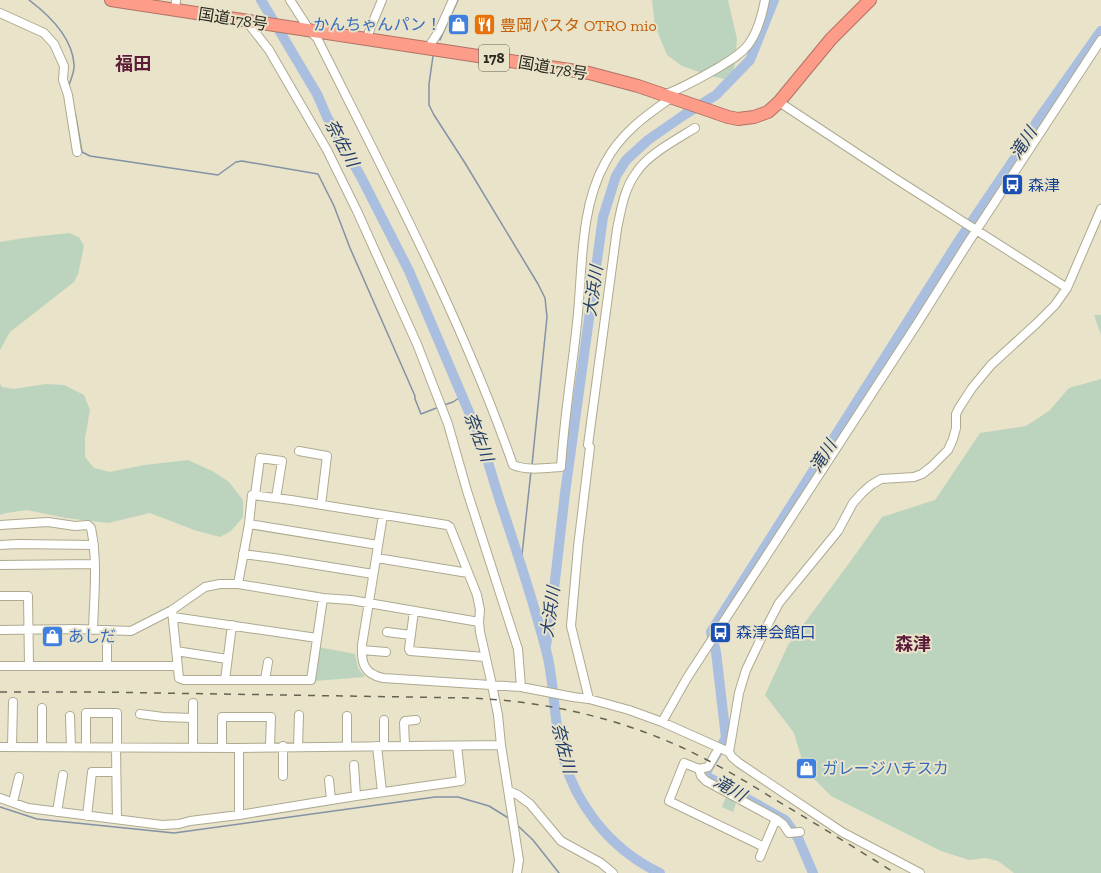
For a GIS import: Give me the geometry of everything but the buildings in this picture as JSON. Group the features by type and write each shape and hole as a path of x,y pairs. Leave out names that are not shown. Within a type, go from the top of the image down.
{"highway":[{"name":"国道178号","path":"111,0 175,5 250,22 589,73 626,82 718,114 738,119 754,118 768,112 779,102 831,39 870,0"}],"street":[{"path":"290,0 307,31 317,38 415,234 446,301 485,392 513,465 520,468 544,469 561,467 586,224 590,197 602,169 618,142 635,124 671,98 738,55 747,46 758,28 765,0"},
{"path":"367,39 382,0"},
{"path":"428,48 439,31 453,0"},
{"path":"0,13 44,34 54,44 64,66 62,80 68,95 77,152"},
{"path":"250,22 251,27 269,50 327,150 357,211 417,344 448,424 467,491 518,649 521,687"},
{"path":"662,722 687,678 1101,40"},
{"path":"779,102 896,179 1067,288"},
{"path":"589,699 571,626 578,547 590,447 588,445 617,229 623,202 636,173 663,148 695,128"},
{"path":"729,752 737,704 746,670 766,626 779,603 838,531 853,504 862,493 881,479 914,477 922,474 948,450 956,428 956,414 972,388 998,357 1055,305 1067,288 1101,209"},
{"path":"299,451 327,456 321,505"},
{"path":"238,584 249,524 252,495 255,495 260,458 282,461 276,498"},
{"path":"255,495 447,525 450,527 477,595 480,610 479,622 498,715 501,745 519,860 517,873"},
{"path":"383,515 362,650 364,666 368,672 374,676 424,681 521,687 589,699 628,710 662,722 729,752 739,763 842,832 920,873"},
{"path":"0,525 48,522 75,526 88,526 91,528 94,545 96,580 93,630"},
{"path":"249,524 378,545"},
{"path":"0,545 94,545"},
{"path":"243,554 373,574"},
{"path":"377,558 468,573"},
{"path":"0,565 95,564"},
{"path":"0,630 131,630 172,613 205,587 220,584 238,584 324,598 351,600 479,622"},
{"path":"0,596 28,596 29,666"},
{"path":"172,613 179,678 184,680 311,680 324,598"},
{"path":"414,611 410,651 485,657"},
{"path":"172,613 232,625 317,638"},
{"path":"225,680 232,625"},
{"path":"107,665 108,630"},
{"path":"387,632 411,635"},
{"path":"362,650 386,652"},
{"path":"176,651 227,659"},
{"path":"265,680 268,662"},
{"path":"0,666 177,666"},
{"path":"12,747 13,702"},
{"path":"193,703 193,747"},
{"path":"42,708 42,747"},
{"path":"86,747 86,713 117,713 117,819"},
{"path":"140,714 163,717 193,718"},
{"path":"298,715 298,747"},
{"path":"70,716 70,747"},
{"path":"347,716 347,747"},
{"path":"222,747 222,717 271,717 270,746"},
{"path":"382,792 380,746 384,720"},
{"path":"405,745 404,723 405,721 416,720"},
{"path":"0,747 238,748 270,746 347,747 405,745 501,745"},
{"path":"283,746 283,776"},
{"path":"0,798 28,808 162,825 179,824 190,821 239,815 461,781 457,746"},
{"path":"238,748 239,815"},
{"path":"719,748 708,767 699,769 684,763 669,801 764,847"},
{"path":"354,764 356,796"},
{"path":"699,769 701,776 706,781 776,819 783,824 789,833 800,832"},
{"path":"87,816 92,772 116,772"},
{"path":"58,812 63,775"},
{"path":"13,802 19,777"},
{"path":"329,780 331,800"},
{"path":"509,795 518,795 530,804 561,840 601,863 613,873"},
{"path":"760,858 776,819"}],"green space":[{"path":"652,0 728,0 737,39 733,81 711,76 682,66 667,55 655,26"},
{"path":"69,233 79,237 84,246 78,274 74,282 10,332 0,350 0,242"},
{"path":"1094,315 1101,315 1101,335"},
{"path":"1101,379 1101,873 1014,873 998,861 986,858 969,860 941,851 831,796 805,770 794,733 765,695 788,645 882,517 935,500 980,433 1026,426 1049,411 1069,388"},
{"path":"0,384 2,387 14,389 46,384 64,385 84,395 90,410 85,438 85,457 94,468 110,472 144,465 188,460 214,472 229,482 243,500 243,517 231,531 220,537 194,530 150,513 108,523 66,518 27,510 0,515"},
{"path":"318,647 355,654 358,668 365,677 314,681"},
{"path":"726,797 736,803 733,812 722,807"}],"waterway":[{"path":"29,0 52,20 69,45 74,67 69,85 70,89"},
{"name":"奈佐川","path":"261,0 317,94 327,117 361,177 409,271 478,433 526,579 543,638 550,669 560,744 565,765 573,784 583,803 609,836 624,851 660,873"},
{"path":"440,40 458,0"},
{"name":"大浜川","path":"546,646 565,493 603,217 616,176 626,160 648,140 716,95 750,60 774,0"},
{"name":"滝川","path":"813,873 798,838 785,820 708,777 706,772 726,738 716,652 711,632 958,242 1027,140 1036,123 1101,31"},
{"path":"433,56 429,84 429,105 538,284 545,298 547,317 532,465"},
{"path":"75,112 82,152 90,156 218,175 236,162 242,161 318,174 334,206 350,248 415,396 421,414 439,407"},
{"path":"444,405 453,402 462,396"},
{"path":"521,564 531,471"},
{"path":"0,807 37,819 174,833 435,797 458,797 489,806 510,819"},
{"path":"516,824 533,840 559,873"}],"railway":[{"path":"0,692 96,692 470,698 524,703 578,712 656,736 717,765 895,873"}],"place":[{"name":"かんちゃんパン！","path":"458,24"},
{"name":"豊岡パスタ OTRO mio","path":"485,25"},
{"name":"森津","path":"1013,185"},
{"name":"森津会館口","path":"720,632"},
{"name":"あしだ","path":"52,636"},
{"name":"ガレージハチスカ","path":"806,768"}],"district":[{"name":"福田","path":"133,64"},
{"name":"森津","path":"913,644"}]}
